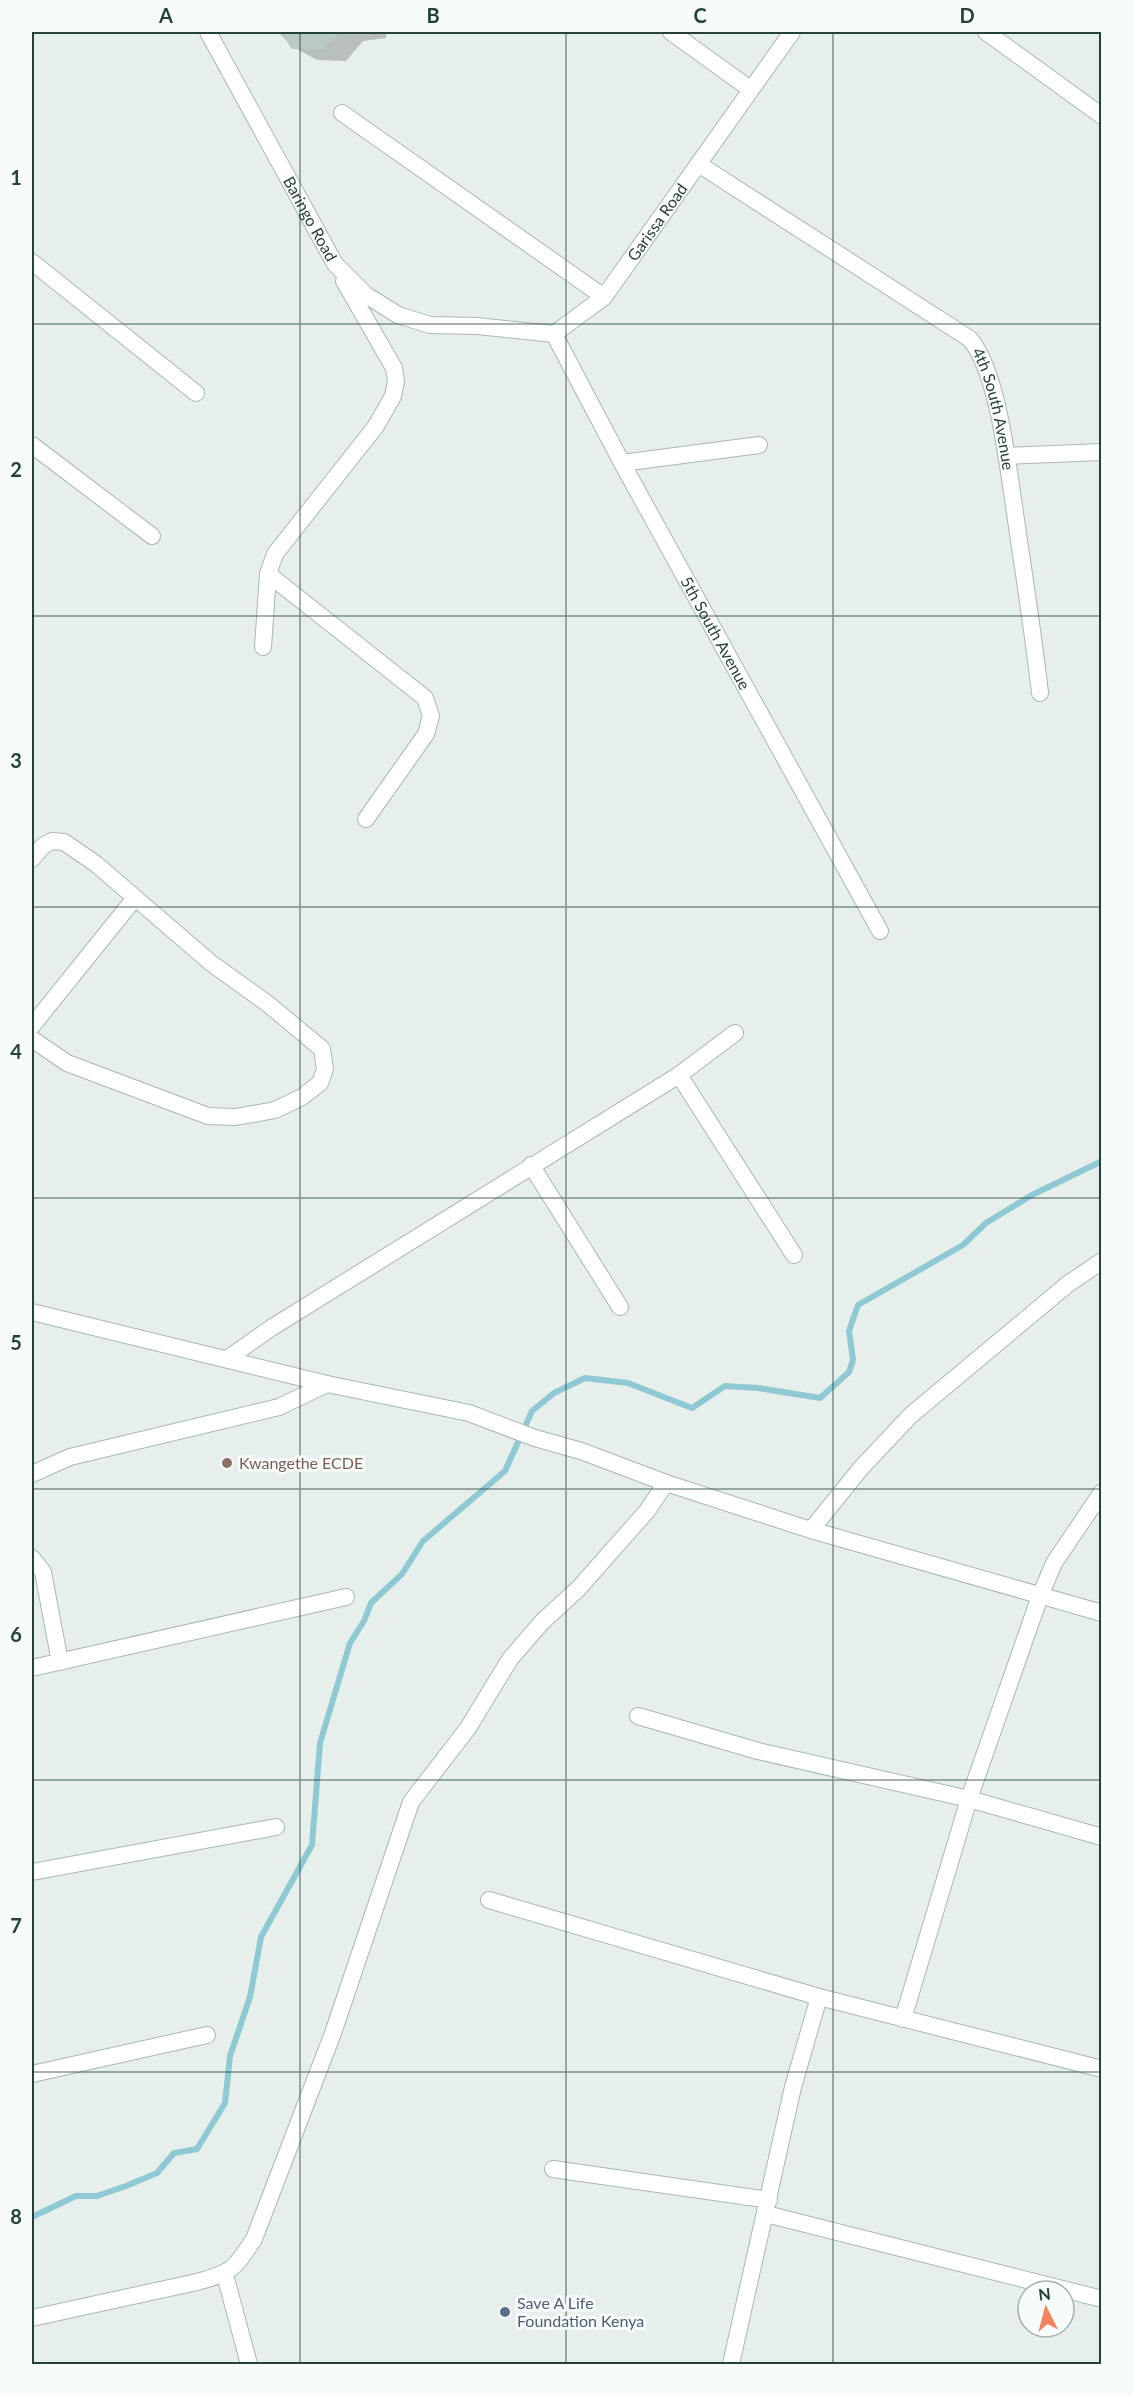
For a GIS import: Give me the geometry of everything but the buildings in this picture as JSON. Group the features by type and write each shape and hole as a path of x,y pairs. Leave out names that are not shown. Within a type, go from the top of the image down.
{"street":[{"name":"Baringo Road","path":"208,32 335,264 366,295 398,315 429,325 477,326 554,334"},
{"path":"671,32 750,89"},
{"name":"Garissa Road","path":"554,334 604,297 700,165 750,89 792,32"},
{"path":"986,32 1101,116"},
{"path":"342,113 604,297"},
{"name":"4th South Avenue","path":"700,165 970,339 981,352 988,371 1006,456 1040,693"},
{"path":"32,262 196,393"},
{"path":"263,647 268,574 275,554 376,426 393,396 396,381 394,368 335,264"},
{"name":"5th South Avenue","path":"554,334 622,463 880,930"},
{"path":"32,445 152,536"},
{"path":"622,463 759,445"},
{"path":"1006,456 1101,452"},
{"path":"268,574 424,698 431,716 426,734 366,819"},
{"path":"32,859 43,846 52,841 64,842 96,864 211,963 268,1004 322,1048 325,1069 320,1083 302,1096 275,1110 236,1117 208,1116 66,1063 32,1039"},
{"path":"32,1026 135,898"},
{"path":"227,1359 271,1328 679,1076 735,1033"},
{"path":"679,1076 794,1255"},
{"path":"531,1166 620,1307"},
{"path":"811,1530 861,1468 910,1415 1068,1284 1101,1261"},
{"path":"32,1312 327,1384 469,1413 535,1438 581,1450 666,1483 811,1530 1101,1613"},
{"path":"32,1474 70,1457 279,1407 327,1384"},
{"path":"32,2318 225,2275 234,2268 254,2239 333,2033 411,1803 468,1728 510,1659 543,1620 586,1580 647,1511 666,1483"},
{"path":"903,2019 969,1799 1040,1596 1054,1563 1101,1492"},
{"path":"32,1558 43,1572 60,1662"},
{"path":"32,1668 346,1597"},
{"path":"638,1716 758,1751 969,1799 1101,1837"},
{"path":"32,1872 276,1827"},
{"path":"489,1900 819,1997 1101,2068"},
{"path":"731,2364 793,2087 819,1997"},
{"path":"32,2074 207,2035"},
{"path":"553,2169 767,2207 1101,2299"},
{"path":"225,2275 249,2364"}],"waterway":[{"path":"32,2217 76,2196 97,2196 126,2186 157,2173 174,2153 197,2149 225,2103 230,2056 250,1997 261,1937 312,1845 320,1743 350,1643 364,1621 371,1603 402,1574 423,1541 505,1471 532,1411 554,1393 585,1378 628,1383 692,1408 725,1386 758,1388 820,1398 849,1372 853,1360 849,1331 858,1305 963,1245 986,1223 1032,1195 1102,1161"}],"place":[{"name":"Kwangethe ECDE","path":"227,1463"},
{"name":"Save A Life Foundation Kenya","path":"505,2312"}]}
